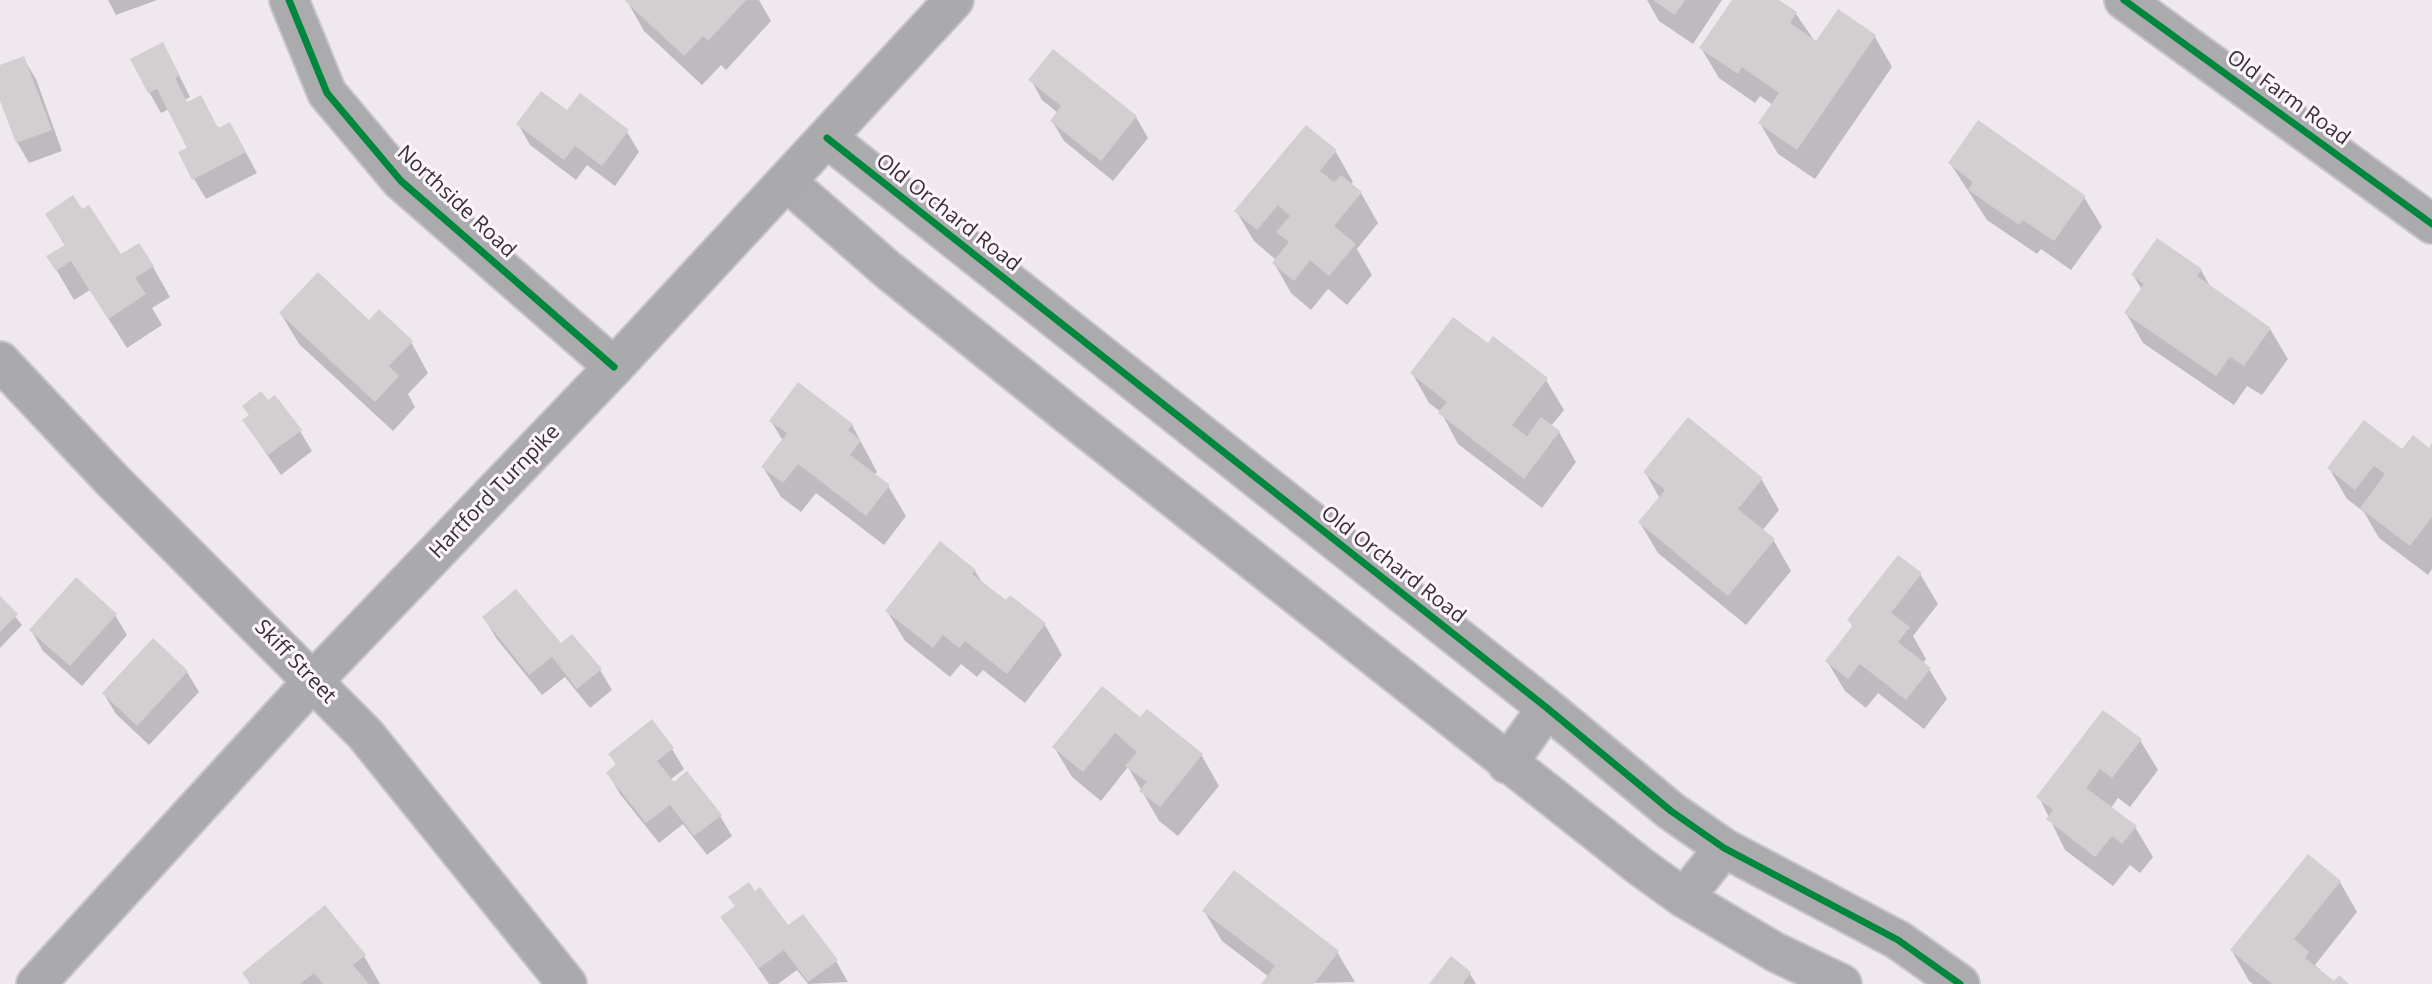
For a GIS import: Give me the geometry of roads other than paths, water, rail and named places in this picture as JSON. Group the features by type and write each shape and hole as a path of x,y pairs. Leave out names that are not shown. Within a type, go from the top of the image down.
{"main road":[{"name":"Hartford Turnpike","path":"36,984 314,680 614,367 724,245 787,182 954,0"},
{"name":"Skiff Street","path":"0,361 113,481 365,734 566,984"}],"street":[{"name":"Northside Road","path":"289,0 327,93 401,181 614,367"},
{"name":"Old Farm Road","path":"2124,0 2432,224"},
{"name":"Old Orchard Road","path":"827,138 1547,708 1671,811 1724,848 1898,940 1960,984"},
{"path":"787,182 898,278 1507,764 1684,898 1775,952 1842,984"},
{"path":"1507,764 1547,708"},
{"path":"1684,898 1724,848"}]}
